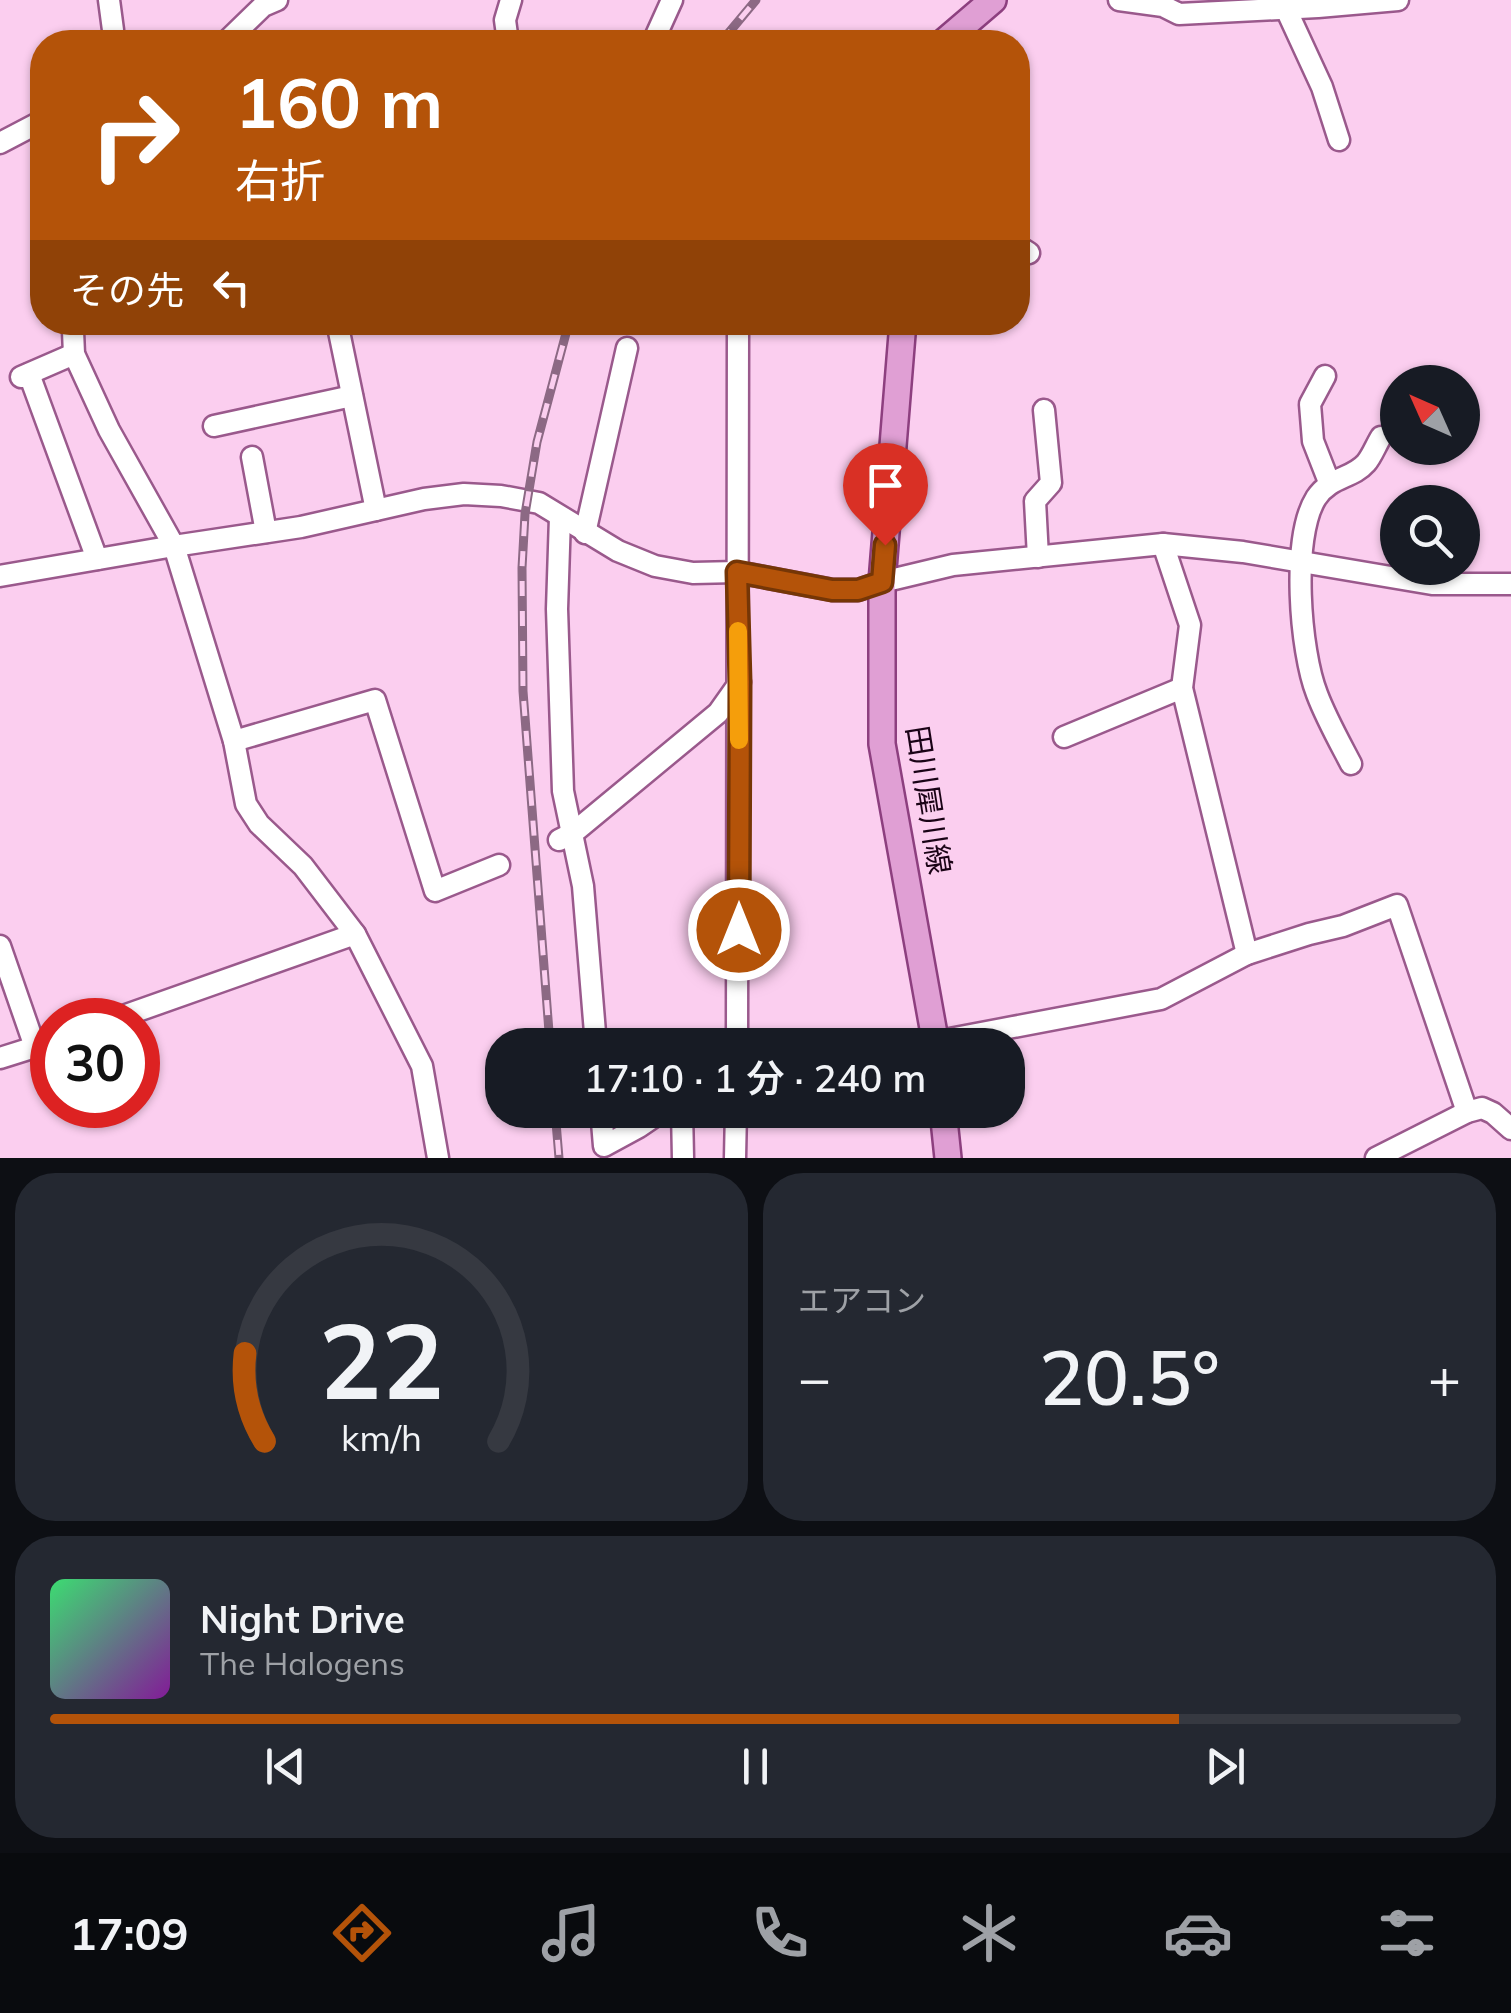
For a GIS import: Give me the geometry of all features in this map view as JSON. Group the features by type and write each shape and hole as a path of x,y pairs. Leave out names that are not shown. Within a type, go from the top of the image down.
{"main road":[{"path":"958,30 993,0"},
{"name":"田川犀川線","path":"902,335 882,582 882,744 927,1028"},
{"path":"945,1128 948,1158"}],"street":[{"path":"109,0 113,30"},
{"path":"238,30 263,6 276,0"},
{"path":"506,30 511,0"},
{"path":"658,30 672,0"},
{"path":"1119,0 1161,3 1179,14 1398,0"},
{"path":"1286,9 1322,87 1339,140"},
{"path":"0,143 30,127"},
{"path":"73,335 74,354 109,430 174,546 234,742 246,804 259,824 303,866 355,934 422,1066 438,1158"},
{"path":"339,335 376,510"},
{"path":"738,335 738,1028"},
{"path":"586,533 627,348"},
{"path":"74,354 25,375 97,559"},
{"path":"1325,376 1310,404 1313,441 1329,482"},
{"path":"214,426 352,396"},
{"path":"1038,557 1035,501 1051,483 1044,410"},
{"path":"1351,764 1316,692 1306,654 1301,560 1309,512 1317,496 1329,482 1364,466 1380,440"},
{"path":"252,457 266,532"},
{"path":"0,576 464,494 539,502 618,551 655,566 693,573 737,572 832,590 858,590 953,565 1163,544 1301,560 1432,584 1511,584"},
{"path":"560,517 557,609 566,837 583,886 595,1028"},
{"path":"1163,544 1190,626 1182,688 1247,954"},
{"path":"566,837 718,713 740,682"},
{"path":"1064,736 1182,688"},
{"path":"234,742 375,700 434,891 499,866"},
{"path":"1012,1028 1162,999 1247,954 1397,905 1467,1112"},
{"path":"160,1003 355,934"},
{"path":"0,946 30,1013"},
{"path":"0,1058 30,1048"},
{"path":"1376,1158 1482,1108 1511,1129"},
{"path":"602,1128 604,1146 637,1128"},
{"path":"682,1128 682,1158"},
{"path":"735,1158 736,1128"}],"railway":[{"path":"731,30 756,0"},
{"path":"549,1028 523,691 522,568 525,514 537,442 566,335"},
{"path":"556,1128 559,1158"}],"slow traffic":[{"path":"738,631 739,740"}],"route":[{"path":"739,930 737,572 832,590 858,590 882,582 885,545"}]}
